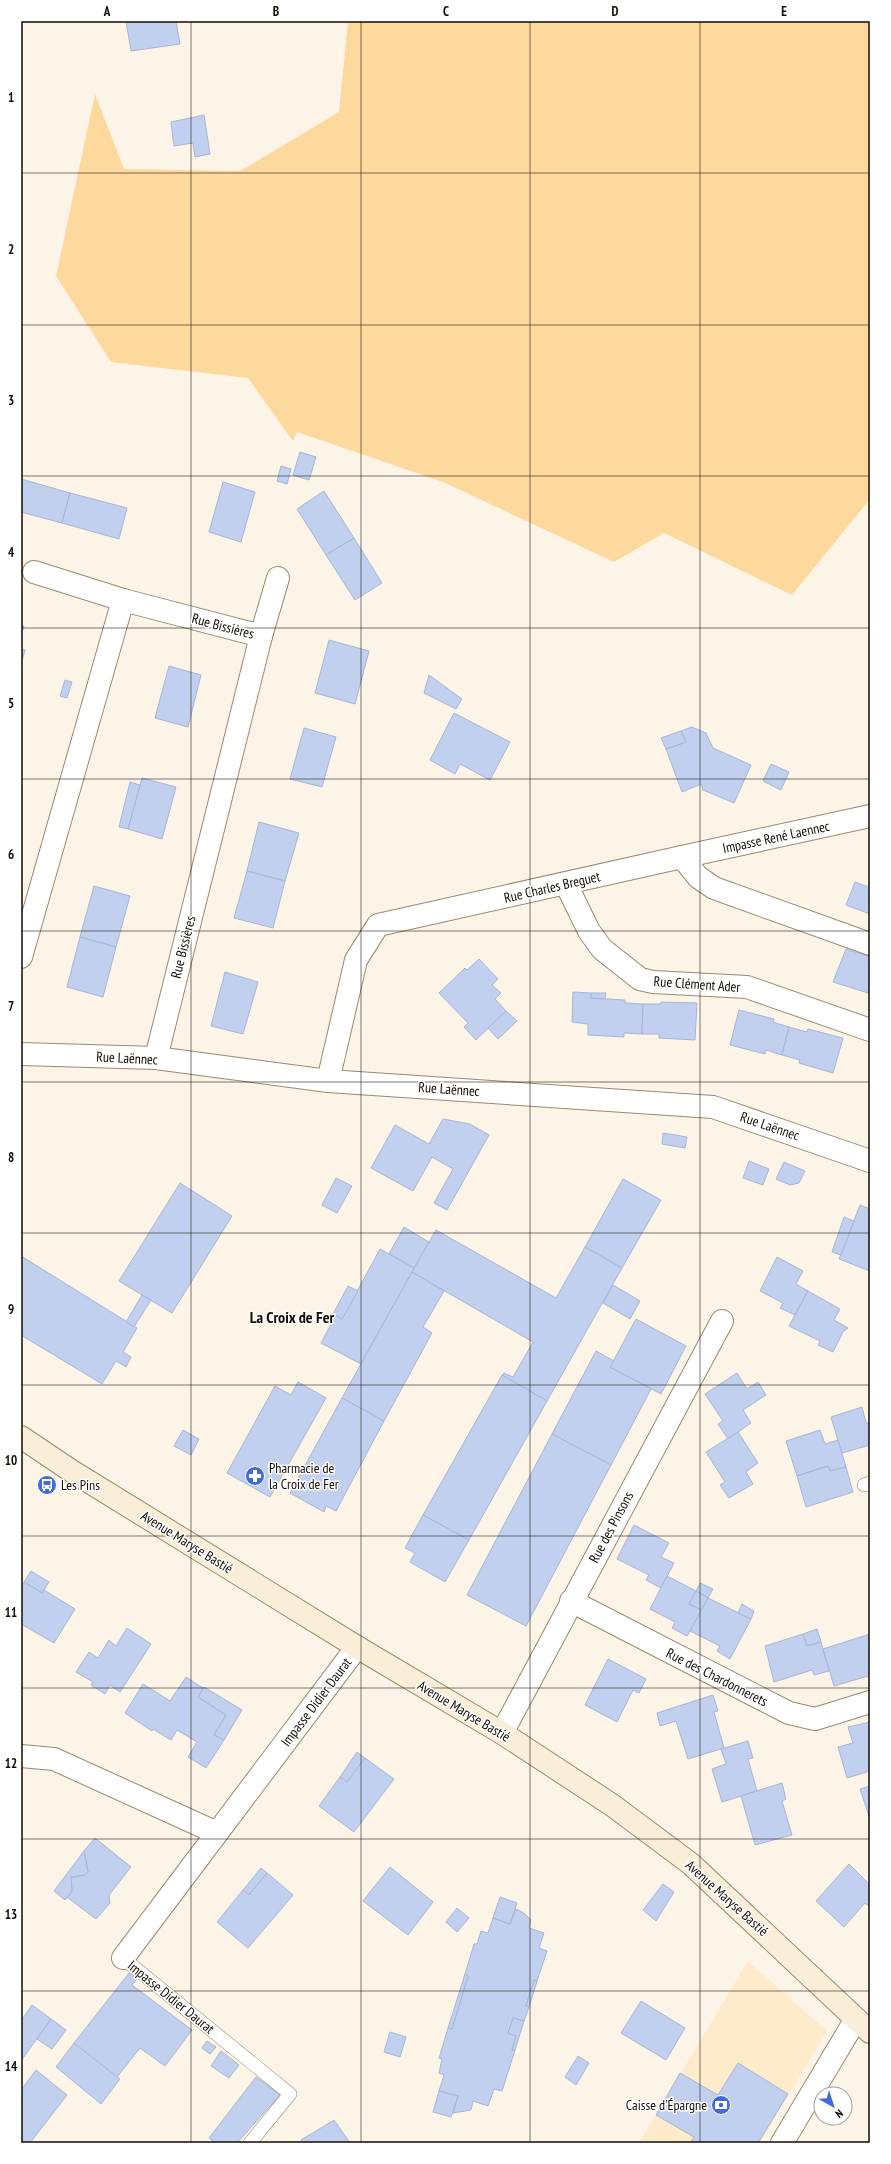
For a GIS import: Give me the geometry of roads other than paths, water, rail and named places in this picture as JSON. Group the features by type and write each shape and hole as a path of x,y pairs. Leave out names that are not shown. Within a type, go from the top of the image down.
{"street":[{"name":"Rue Bissières","path":"34,572 123,600 261,636 156,1058"},
{"path":"261,636 278,578"},
{"path":"21,958 123,600"},
{"name":"Impasse René Laennec","path":"682,857 870,816"},
{"path":"682,857 698,877 714,888 870,944"},
{"name":"Rue Charles Breguet","path":"328,1081 356,960 378,925 682,857"},
{"name":"Rue Clément Ader","path":"566,884 589,931 602,949 640,979 653,982 747,987 870,1030"},
{"name":"Rue Laënnec","path":"21,1054 156,1058 328,1081 712,1106 870,1161"},
{"name":"Rue des Pinsons","path":"502,1733 571,1601 722,1321"},
{"name":"Avenue Maryse Bastié","path":"21,1437 70,1470 357,1647 502,1733 612,1805 691,1864 863,2026"},
{"name":"Rue des Chardonnerets","path":"571,1601 789,1713 815,1719 870,1702"},
{"name":"Impasse Didier Daurat","path":"123,1958 357,1647"},
{"path":"21,1756 54,1759 217,1834"},
{"path":"782,2143 863,2026"}],"lane":[{"name":"Impasse Didier Daurat","path":"123,1958 290,2094 250,2143"}],"place":[{"name":"Pharmacie de la Croix de Fer","path":"255,1476"},
{"name":"Les Pins","path":"47,1485"},
{"name":"Caisse d'Épargne","path":"721,2105"}],"district":[{"name":"La Croix de Fer","path":"292,1317"}]}
